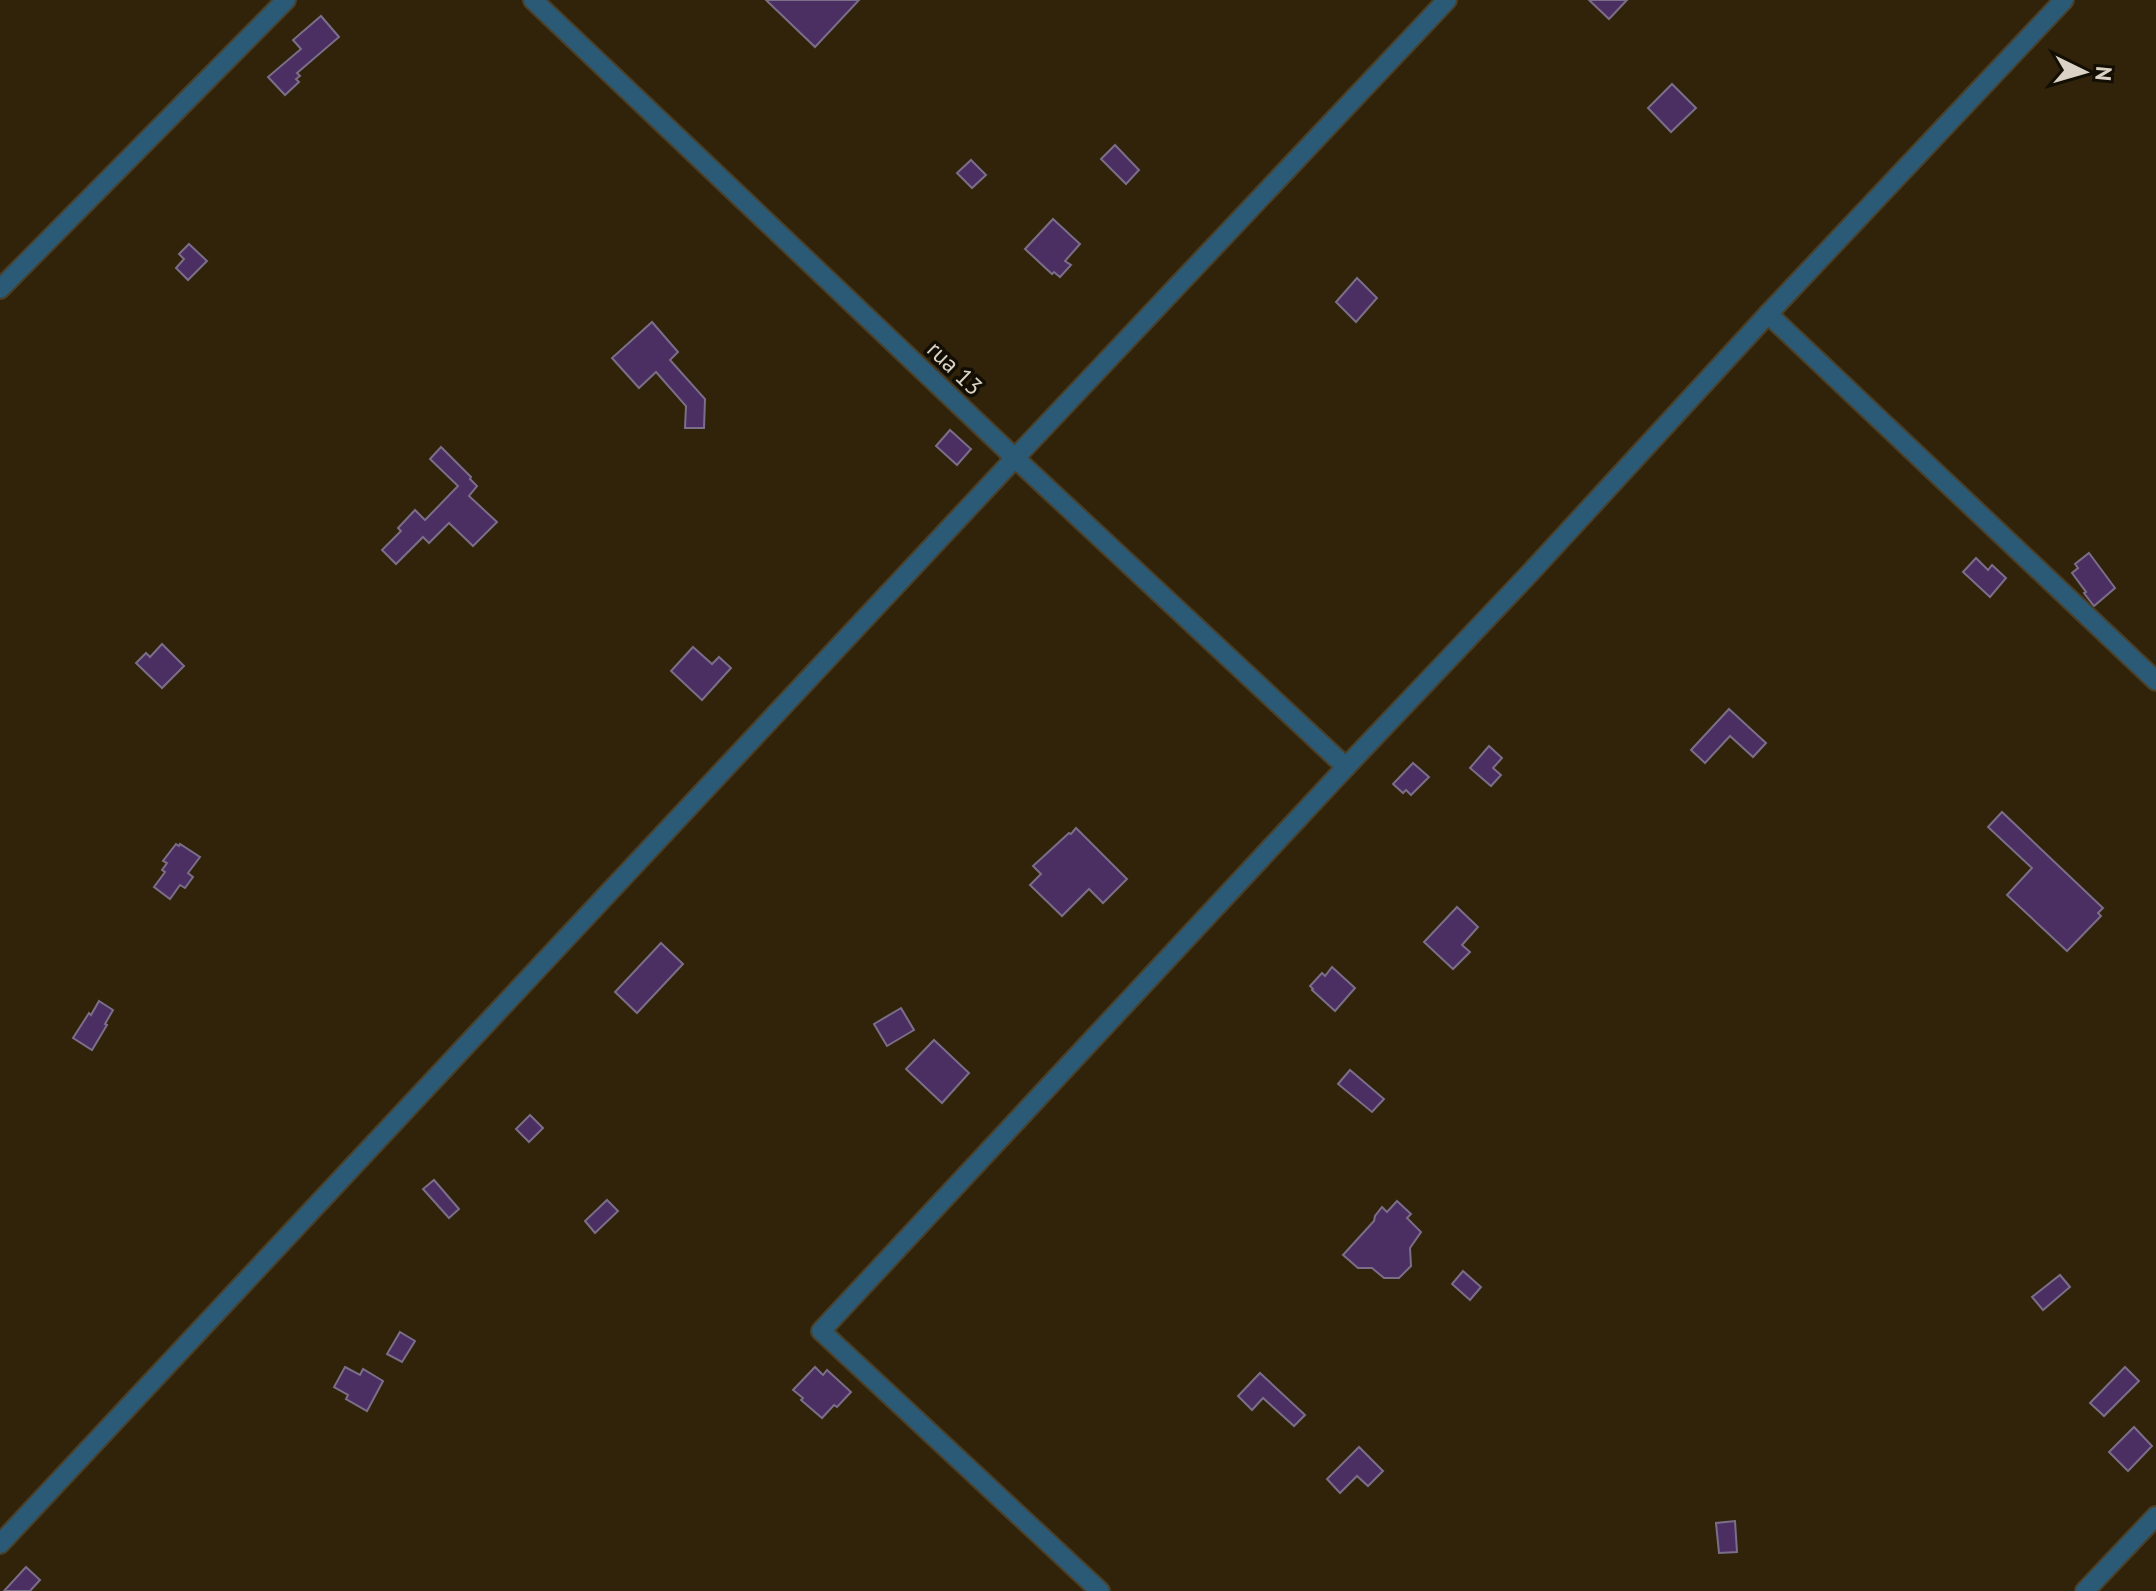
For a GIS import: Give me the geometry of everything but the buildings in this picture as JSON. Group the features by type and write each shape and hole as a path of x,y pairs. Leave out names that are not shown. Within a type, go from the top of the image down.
{"street":[{"path":"0,289 286,0"},
{"name":"rua 13","path":"533,0 1346,767"},
{"path":"0,1544 1447,0"},
{"path":"1100,1591 821,1331 2064,0"},
{"path":"1768,314 2156,681"},
{"path":"2085,1591 2156,1516"}]}
